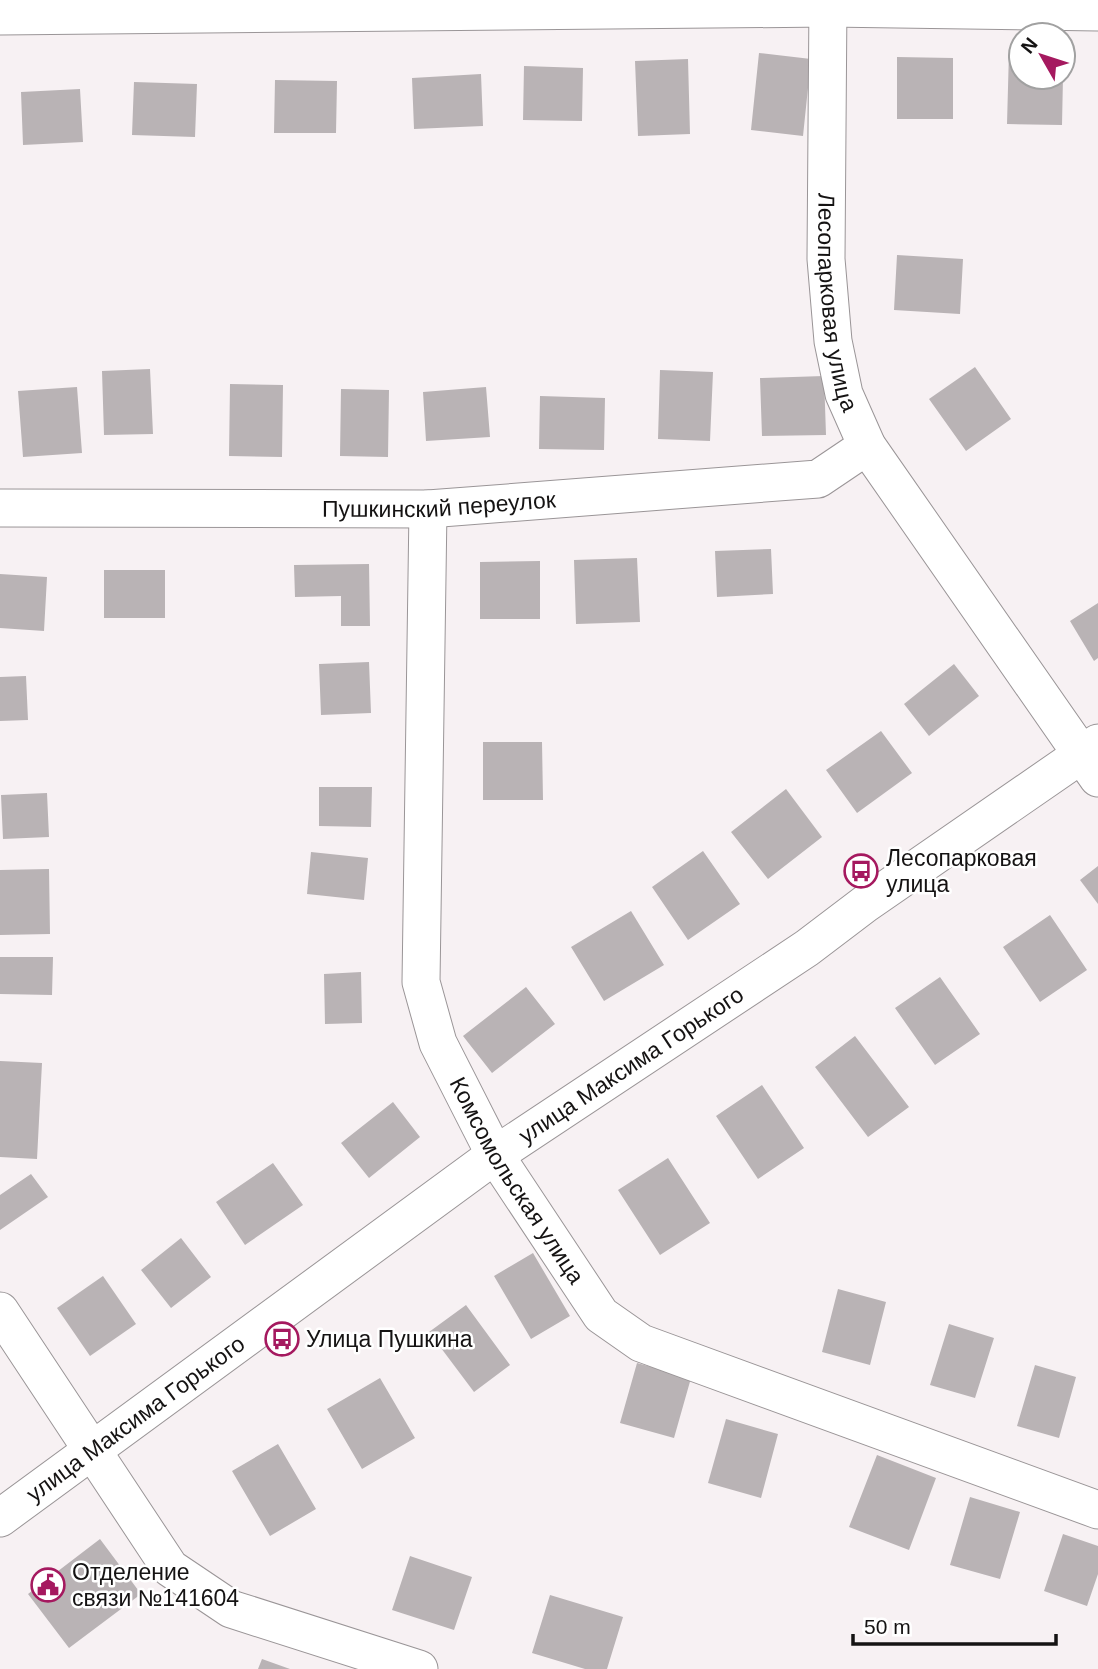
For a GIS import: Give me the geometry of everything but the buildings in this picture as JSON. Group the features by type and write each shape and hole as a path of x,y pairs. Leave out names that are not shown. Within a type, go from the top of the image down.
{"street":[{"path":"0,16 828,4 1098,12"},
{"name":"Лесопарковая улица","path":"828,4 826,259 833,341 844,394 867,446 1093,759"},
{"name":"Пушкинский переулок","path":"0,509 428,509 818,479 867,446"},
{"name":"Комсомольская улица","path":"428,509 421,982 438,1043 495,1155 601,1315 641,1343 1098,1510"},
{"name":"улица Максима Горького","path":"0,1518 495,1155 807,948 865,904 1093,759"},
{"path":"0,1311 170,1567 231,1609 419,1669"}],"place":[{"name":"Лесопарковая улица","path":"861,871"},
{"name":"Улица Пушкина","path":"282,1339"},
{"name":"Отделение связи №141604","path":"48,1585"}]}
